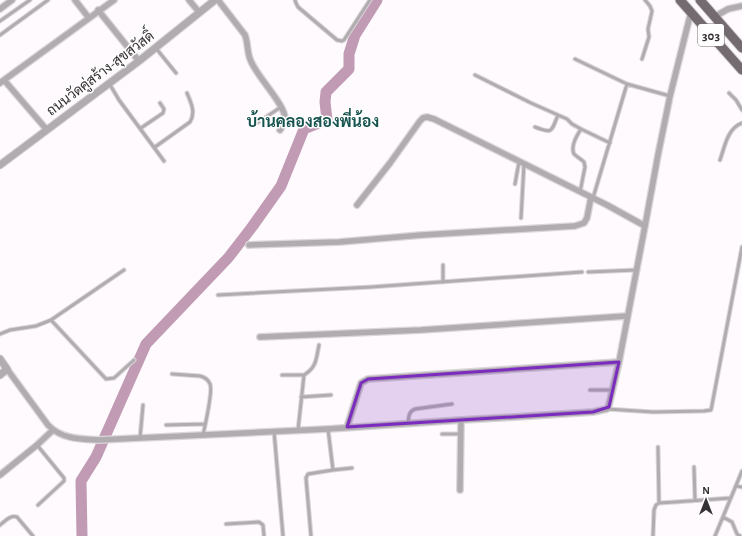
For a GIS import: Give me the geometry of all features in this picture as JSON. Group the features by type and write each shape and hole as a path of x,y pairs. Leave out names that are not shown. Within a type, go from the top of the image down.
{"main road":[{"name":"303","path":"680,0 742,70"},
{"name":"303","path":"700,0 742,48"}],"street":[{"path":"0,9 12,0"},
{"path":"75,0 89,18"},
{"path":"47,130 2,81 98,10 114,0"},
{"path":"189,0 199,12"},
{"path":"216,0 245,35 250,59 281,107 285,118 280,130"},
{"name":"ถนนวัดคู่สร้าง-สุขสวัสดิ์","path":"0,165 216,0"},
{"path":"714,17 728,9 742,6"},
{"path":"98,10 138,61"},
{"path":"0,359 52,430 69,437 80,439 98,440 328,429 594,412 609,408 670,96 691,12"},
{"path":"357,205 423,118 430,117 645,226"},
{"path":"249,245 340,242 422,235 575,226 584,223 587,218 592,198"},
{"path":"260,337 421,330 627,316"},
{"path":"347,427 361,383 368,379 619,362"},
{"path":"0,375 7,369"},
{"path":"460,490 461,420"},
{"path":"0,475 37,445 52,430"}],"lane":[{"path":"0,21 30,0"},
{"path":"0,35 48,0"},
{"path":"296,0 298,7 337,40 342,42 370,0"},
{"path":"642,58 649,37 648,29 652,12 650,6 645,0"},
{"path":"155,47 176,73"},
{"path":"575,59 627,84 670,96"},
{"path":"475,75 567,119 572,124 610,143"},
{"path":"109,83 119,100 164,161"},
{"path":"592,198 627,84"},
{"path":"155,147 192,119 193,108 187,93"},
{"path":"729,93 736,100 742,110"},
{"path":"141,128 163,113 164,109 160,102"},
{"path":"255,124 281,107"},
{"path":"535,127 547,132 550,131 558,115"},
{"path":"720,160 727,138 733,129 742,123"},
{"path":"580,192 585,167 584,162 575,155 573,151 575,139 581,129"},
{"path":"515,184 522,163"},
{"path":"521,218 522,163"},
{"path":"607,409 653,412 711,410 742,247"},
{"path":"443,282 444,265"},
{"path":"0,334 10,330 36,326 51,320 124,270"},
{"path":"588,272 636,270"},
{"path":"218,295 305,291 582,272"},
{"path":"51,320 106,379 114,378 134,360"},
{"path":"298,430 304,375 316,363 319,345"},
{"path":"172,374 205,377 210,384 203,435"},
{"path":"282,375 304,375"},
{"path":"590,390 612,390"},
{"path":"301,397 331,395"},
{"path":"408,423 409,414 412,410 452,404"},
{"path":"140,438 143,405"},
{"path":"166,425 205,424"},
{"path":"328,429 333,470"},
{"path":"274,431 283,536"},
{"path":"442,434 461,434"},
{"path":"37,445 64,478 64,481 38,505"},
{"path":"658,447 659,503"},
{"path":"694,467 696,500"},
{"path":"310,536 306,476 311,473 352,468"},
{"path":"715,536 742,471"},
{"path":"736,486 742,487"},
{"path":"652,536 654,510 656,504 731,498"},
{"path":"0,525 11,517 17,517 33,536"},
{"path":"723,517 732,522 737,534 740,536"},
{"path":"226,524 259,522 263,525 264,536"}],"highlighted area":[{"path":"619,362 609,407 593,412 347,427 361,383 368,379"}],"waterway":[{"path":"82,536 81,481 96,457 146,344 228,258 252,227 281,186 304,129 327,120 325,102 326,92 349,69 349,54 355,35 377,0"}],"district":[{"name":"บ้านคลองสองพี่น้อง","path":"313,121"}]}
